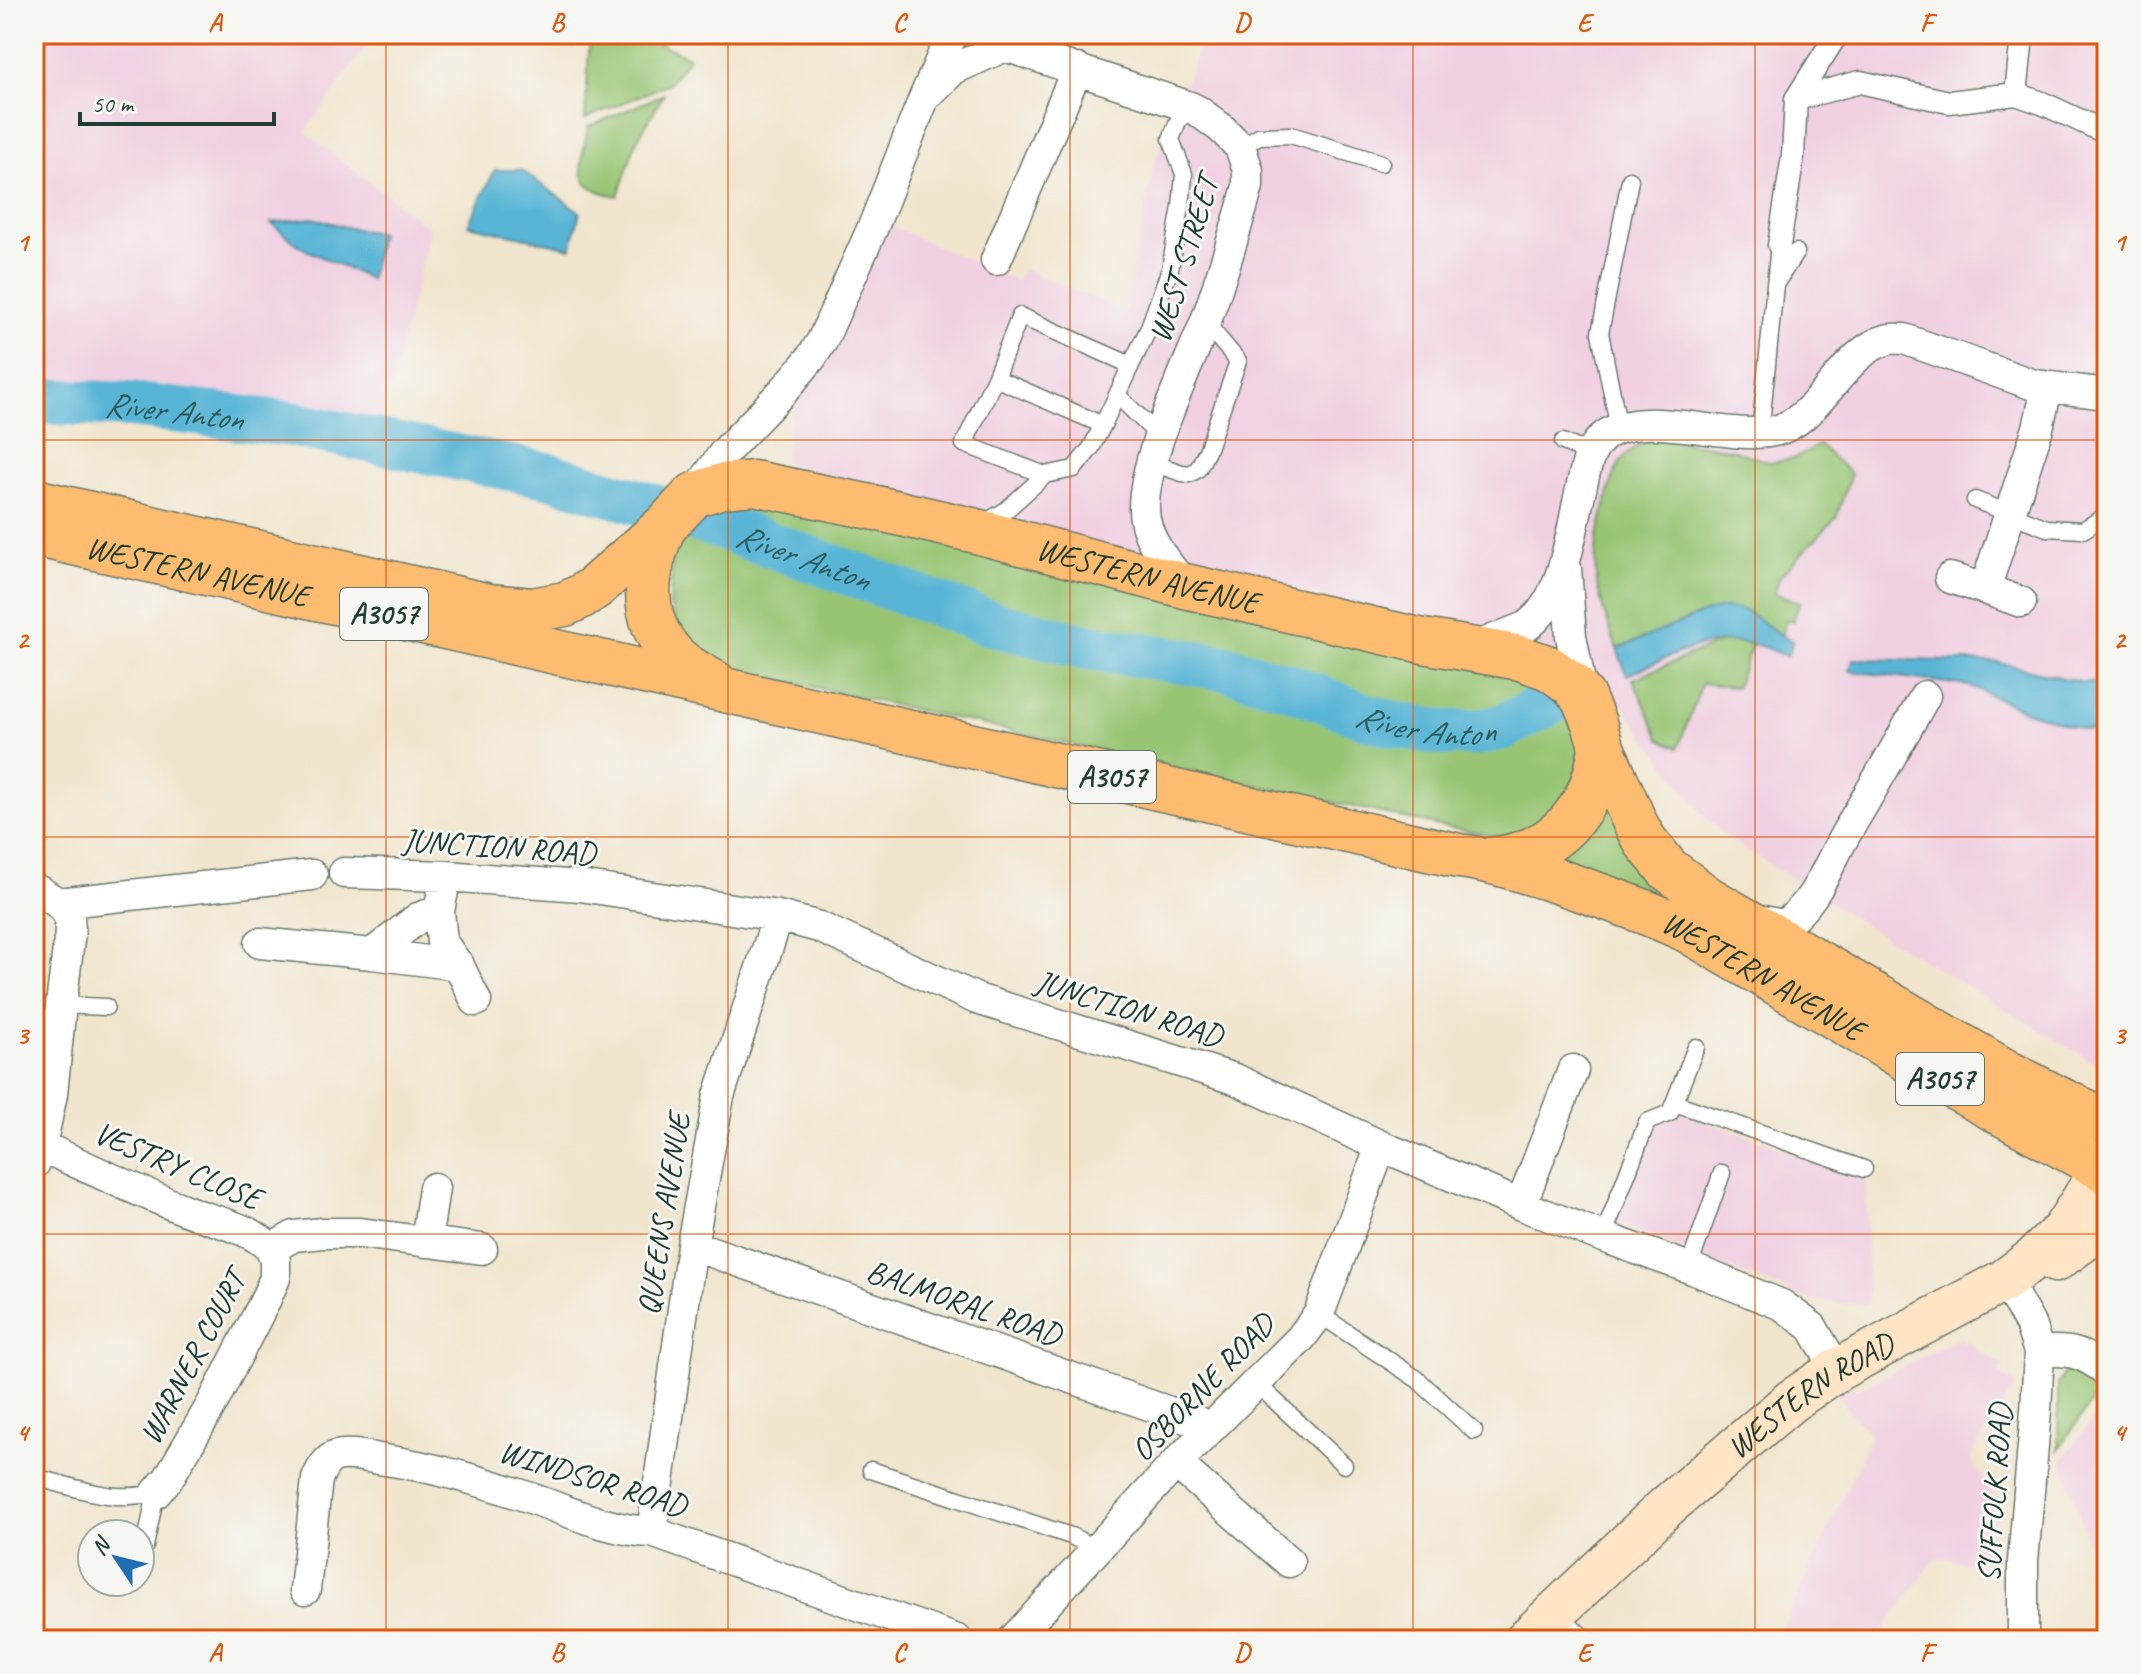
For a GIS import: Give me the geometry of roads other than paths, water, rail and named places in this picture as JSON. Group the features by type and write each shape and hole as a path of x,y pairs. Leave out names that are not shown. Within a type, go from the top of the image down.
{"main road":[{"name":"WESTERN AVENUE","path":"34,501 512,610 549,608 580,597 594,588 682,508 722,486 754,483 972,530 1185,586 1469,650 1536,662 1562,676 1583,697 1636,825 1657,856 1681,880 1996,1067 2107,1121"},
{"name":"WESTERN AVENUE","path":"682,508 656,547 647,585 652,616 658,633 673,655 685,666 734,693"},
{"name":"WESTERN AVENUE","path":"34,534 1459,856 1490,860 1605,897 1687,930 1959,1090 2105,1167"},
{"name":"WESTERN AVENUE","path":"1490,860 1525,854 1563,828 1588,797 1599,765 1601,746"},
{"name":"WESTERN ROAD","path":"1551,1632 1645,1527 1791,1401 1837,1370 2005,1280 2049,1245 2063,1230 2105,1167"},
{"path":"2005,1280 2060,1259 2107,1224"}],"street":[{"name":"WEST STREET","path":"682,508 724,453 786,388 822,341 873,227 952,34"},
{"path":"1788,248 1796,99 1837,34"},
{"path":"2014,34 2021,46 2016,94"},
{"name":"WEST STREET","path":"924,98 954,69 1005,40 1077,69 1190,107 1222,129 1240,147 1248,170 1248,186 1205,322 1156,450 1145,489 1145,520 1156,550 1185,586"},
{"path":"996,260 1077,69"},
{"path":"1796,99 1860,82 1949,102 2016,94 2107,133"},
{"path":"1469,650 1533,622 1546,609 1565,559 1588,460 1602,438 1619,429 1676,425 1760,434 1790,427 1856,359 1887,339 1904,339 1961,357 2009,378 2047,388 2107,394"},
{"path":"1985,589 2038,428 2047,388"},
{"path":"1565,559 1571,636 1583,697"},
{"path":"1950,578 2028,604"},
{"path":"1736,915 1783,925 1796,916 1809,900 1925,696"},
{"name":"JUNCTION ROAD","path":"345,864 446,876 580,886 778,916 819,927 977,999 1235,1079 1381,1146 1521,1205 1782,1305 1812,1327 1837,1370"},
{"path":"46,897 312,875"},
{"path":"446,876 439,911 442,942 459,965 476,1001"},
{"path":"38,1155 52,1094 70,932 69,915 46,897"},
{"path":"1809,900 1802,936 1829,969"},
{"path":"372,954 418,918 439,911"},
{"name":"QUEENS AVENUE","path":"652,1532 692,1245 719,1096 778,916"},
{"path":"260,943 459,965"},
{"path":"1521,1205 1573,1070"},
{"name":"OSBORNE ROAD","path":"1027,1636 1097,1549 1176,1463 1300,1339 1319,1314 1381,1146"},
{"name":"VESTRY CLOSE","path":"38,1155 252,1234 271,1249 294,1236 322,1233 360,1233 482,1249"},
{"path":"426,1242 434,1188"},
{"name":"BALMORAL ROAD","path":"692,1245 1212,1427"},
{"name":"WARNER COURT","path":"156,1493 168,1479 212,1404 275,1278 271,1249"},
{"name":"SUFFOLK ROAD","path":"2005,1280 2030,1324 2039,1352 2023,1561 2023,1640"},
{"path":"2039,1352 2075,1352 2107,1371"},
{"name":"WINDSOR ROAD","path":"305,1590 317,1479 330,1459 347,1455 462,1475 592,1520 652,1532 957,1640"},
{"path":"1176,1463 1289,1562"}],"lane":[{"path":"972,530 1005,511 1045,475 1074,469 1091,448 1103,425 1148,330 1170,269 1184,174 1171,139 1178,121 1190,107"},
{"path":"1240,147 1259,136 1291,135 1381,163"},
{"path":"1619,429 1600,333 1630,180"},
{"path":"1760,434 1775,284 1788,248"},
{"path":"1045,475 964,444 1020,316 1131,365"},
{"path":"1117,395 1156,450 1182,473 1190,474 1198,469 1206,456 1238,361 1205,322"},
{"path":"995,378 1103,425"},
{"path":"1563,442 1577,448 1588,460"},
{"path":"1975,500 2047,528 2083,530 2107,515"},
{"path":"61,1005 106,1007"},
{"path":"1603,1237 1647,1122 1670,1113 1696,1047"},
{"path":"1675,1103 1864,1169"},
{"path":"1689,1267 1722,1173"},
{"path":"1319,1314 1417,1379 1474,1431"},
{"path":"1256,1383 1344,1465"},
{"path":"871,1470 1071,1536 1097,1549"},
{"path":"46,1480 107,1497 133,1498 156,1493 151,1518"}],"water":[{"path":"495,170 521,170 580,212 571,248 468,225"},
{"path":"313,218 380,233 370,279 302,248 271,223"},
{"path":"1723,608 1743,610 1793,641 1787,657 1756,645 1719,642 1687,650 1627,675 1617,649 1706,612"},
{"path":"1853,659 1997,662 2080,682 2107,682 2107,734 2026,711 1970,686 1850,671"}],"waterway":[{"name":"River Anton","path":"34,401 130,405 290,424 551,476 715,525 987,622 1077,645 1227,668 1401,726 1444,733 1475,733 1503,727 1559,698"}]}
